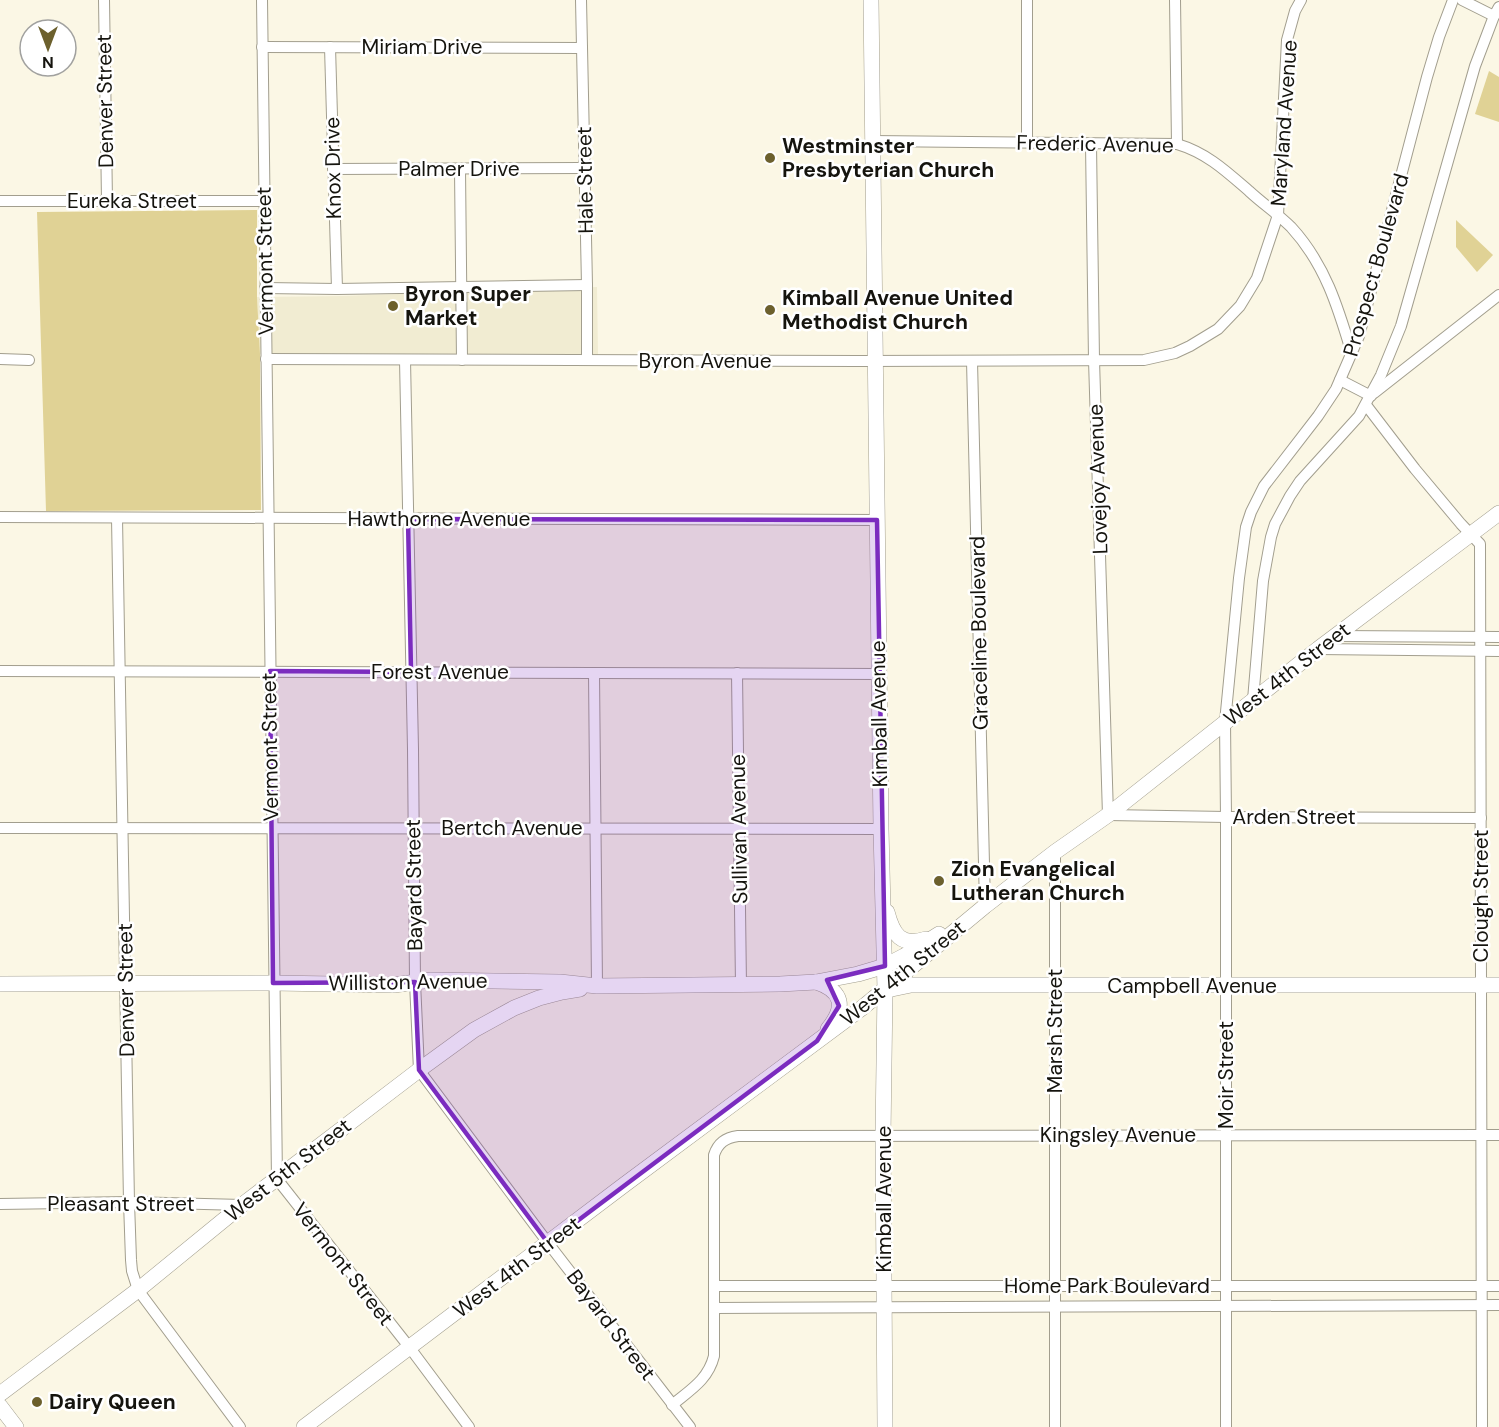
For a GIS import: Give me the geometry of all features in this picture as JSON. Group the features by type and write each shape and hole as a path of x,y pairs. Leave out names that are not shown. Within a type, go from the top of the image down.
{"main road":[{"name":"Kimball Avenue","path":"871,0 881,829 885,966 883,1136 885,1427"},
{"name":"West 4th Street","path":"304,1427 885,990 985,906 1108,815 1318,649 1499,513"},
{"path":"883,896 889,921 900,938 906,942 916,942 938,935"},
{"name":"Williston Avenue","path":"0,984 394,985 431,980 548,982 597,986 741,986 816,982 885,966 985,906"},
{"path":"816,982 834,991 839,998 838,1016 817,1041"},
{"name":"Campbell Avenue","path":"885,990 911,985 1499,985"},
{"name":"West 5th Street","path":"0,1394 138,1290 242,1205 474,1030 514,1008 539,999 562,992 597,986"},
{"path":"0,1406 16,1427"}],"street":[{"name":"Denver Street","path":"104,0 107,201"},
{"name":"Vermont Street","path":"262,0 277,1179 469,1427"},
{"name":"Hale Street","path":"581,0 587,360"},
{"path":"1027,0 1027,142"},
{"path":"1175,0 1177,144"},
{"name":"Maryland Avenue","path":"1143,360 1175,353 1218,329 1240,306 1257,278 1278,215 1286,49 1291,24 1301,0"},
{"name":"Prospect Boulevard","path":"1225,722 1239,578 1251,512 1264,486 1318,416 1340,380 1352,354 1368,308 1427,77 1453,0"},
{"path":"1462,0 1496,12"},
{"name":"Prospect Boulevard","path":"1253,700 1263,581 1275,524 1300,481 1352,425 1370,398 1401,326 1475,66 1496,12"},
{"name":"Miriam Drive","path":"262,47 582,48"},
{"name":"Knox Drive","path":"330,47 337,289"},
{"name":"Frederic Avenue","path":"873,141 1177,144 1192,148 1214,162 1278,215 1303,242 1323,271 1352,354"},
{"name":"Lovejoy Avenue","path":"1091,144 1094,360 1108,815"},
{"name":"Palmer Drive","path":"333,169 584,168"},
{"path":"460,169 462,360"},
{"name":"Eureka Street","path":"0,201 264,201"},
{"path":"265,288 587,285"},
{"path":"1340,380 1370,398 1495,298 1499,310"},
{"path":"0,359 29,360"},
{"name":"Byron Avenue","path":"266,359 1143,360"},
{"name":"Bayard Street","path":"405,360 415,982 419,1070 548,1243 690,1427"},
{"name":"Graceline Boulevard","path":"972,361 985,906"},
{"name":"Clough Street","path":"1370,398 1415,470 1480,544 1482,1427"},
{"name":"Hawthorne Avenue","path":"0,517 877,520"},
{"name":"Denver Street","path":"117,518 130,1260 138,1290 240,1427"},
{"path":"1336,636 1499,638"},
{"path":"1318,649 1499,651"},
{"name":"Forest Avenue","path":"0,671 879,674"},
{"path":"594,673 597,986"},
{"name":"Sullivan Avenue","path":"736,673 741,986"},
{"name":"Moir Street","path":"1225,722 1226,1427"},
{"name":"Arden Street","path":"1108,815 1481,818"},
{"name":"Bertch Avenue","path":"0,828 881,829"},
{"name":"Marsh Street","path":"1055,852 1055,1427"},
{"name":"Kingsley Avenue","path":"714,1287 714,1155 721,1143 728,1138 738,1136 1499,1135"},
{"name":"Pleasant Street","path":"0,1204 129,1202 242,1205"},
{"name":"Home Park Boulevard","path":"714,1287 1499,1286"},
{"path":"672,1405 695,1386 711,1367 714,1356 714,1287"},
{"name":"Home Park Boulevard","path":"714,1308 1499,1305"}],"highlighted area":[{"path":"408,519 877,520 885,966 827,980 839,1006 817,1041 548,1243 419,1070 415,982 273,983 270,671 411,672"}],"shaded area":[{"path":"1489,71 1499,77 1499,122 1475,114"},
{"path":"257,210 261,510 46,511 37,212"},
{"path":"1456,220 1493,255 1477,272 1456,247"},
{"path":"597,287 598,355 260,354 257,297"}],"place":[{"name":"Westminster Presbyterian Church","path":"770,158"},
{"name":"Byron Super Market","path":"393,306"},
{"name":"Kimball Avenue United Methodist Church","path":"770,310"},
{"name":"Zion Evangelical Lutheran Church","path":"939,881"},
{"name":"Dairy Queen","path":"37,1402"}]}
